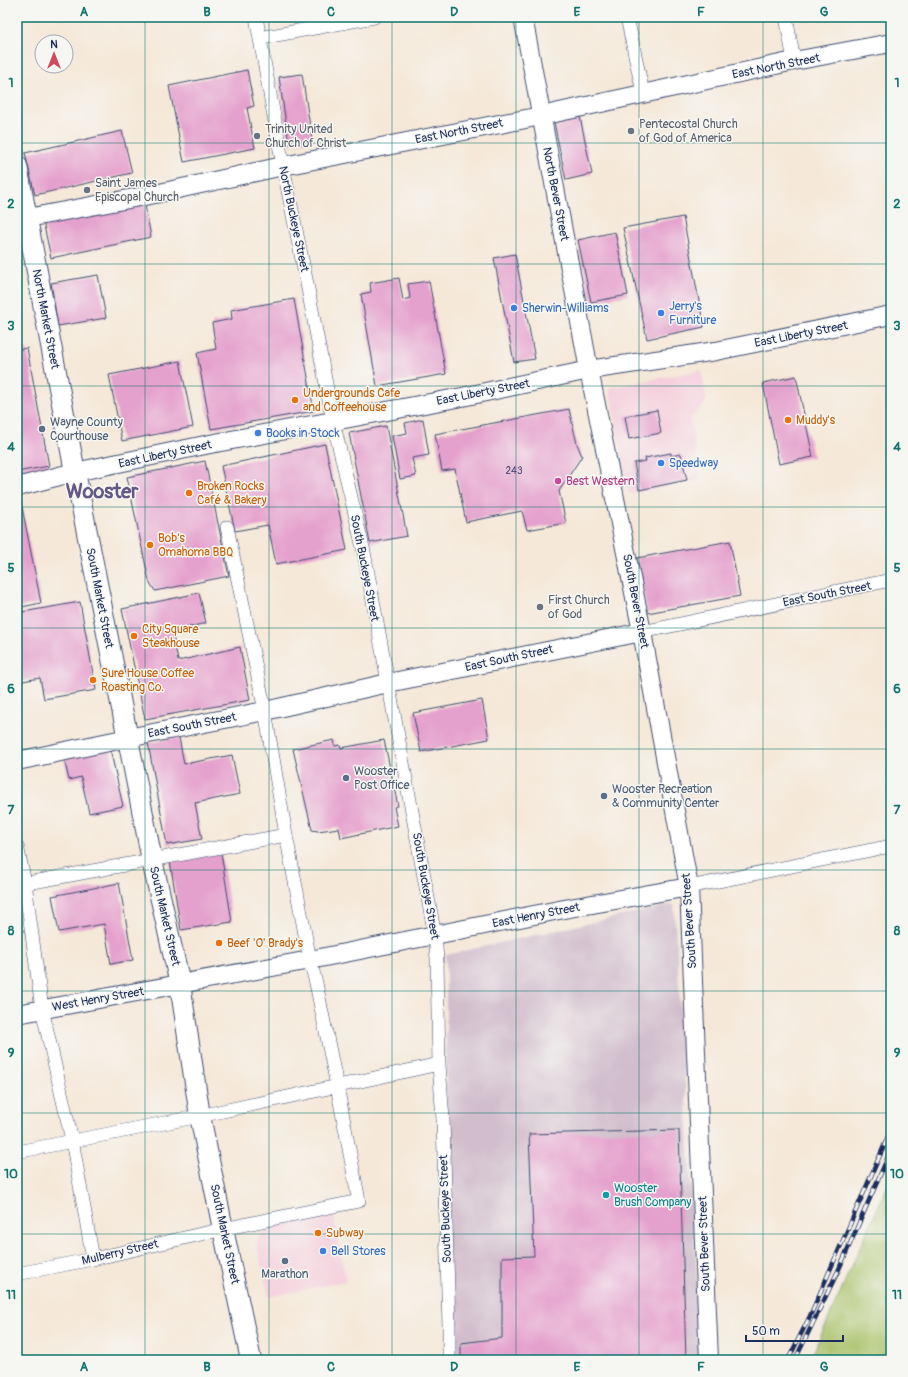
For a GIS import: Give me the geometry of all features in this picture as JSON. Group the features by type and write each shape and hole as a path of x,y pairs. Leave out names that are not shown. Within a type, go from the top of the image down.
{"main road":[{"name":"North Bever Street","path":"523,17 589,370"},
{"name":"East North Street","path":"22,219 155,194 283,166 541,116 794,61 891,43"},
{"name":"North Market Street","path":"17,166 22,219 75,472"},
{"name":"East Liberty Street","path":"17,487 75,472 333,420 462,397 589,370 716,351 891,315"},
{"name":"South Bever Street","path":"589,370 642,632 689,887 709,1360"},
{"name":"South Market Street","path":"75,472 152,860 180,984 200,1116 222,1229 251,1360"},
{"name":"East South Street","path":"17,761 265,711 388,683 642,632"},
{"name":"East Henry Street","path":"180,984 435,936 564,909 689,887"},
{"name":"West Henry Street","path":"17,1014 180,984"}],"street":[{"name":"North Buckeye Street","path":"256,17 283,166 333,420"},
{"path":"260,38 374,17"},
{"path":"627,17 642,93"},
{"path":"786,17 794,61"},
{"name":"South Buckeye Street","path":"333,420 364,552 435,936 437,959 438,1064 443,1120 450,1326 449,1360"},
{"path":"227,527 265,711 286,835 310,960 337,1086"},
{"name":"East South Street","path":"642,632 891,580"},
{"path":"21,884 286,835"},
{"path":"17,846 21,884 42,1009 72,1140 92,1259"},
{"name":"East Henry Street","path":"689,887 891,846"},
{"path":"17,1152 200,1116 438,1064"},
{"name":"Mulberry Street","path":"17,1274 92,1259 222,1229 359,1200 337,1086"}],"shaded area":[{"path":"701,370 707,401 690,420 701,480 629,494 609,388"},
{"path":"674,904 702,1360 446,1360 446,955"},
{"path":"333,1213 346,1281 269,1297 256,1242 266,1227"}],"green space":[{"path":"891,1178 891,1360 810,1360"}],"building":[{"path":"247,70 254,106 247,108 255,148 184,162 169,86"},
{"path":"302,74 312,140 289,144 279,77"},
{"path":"580,117 592,174 566,180 554,122"},
{"path":"122,131 132,173 35,195 25,153"},
{"path":"144,200 151,237 51,258 43,221"},
{"path":"683,217 704,327 647,339 623,228"},
{"path":"615,232 628,295 591,302 578,240"},
{"name":"Sherwin-Williams","path":"515,254 535,359 514,362 494,258"},
{"path":"98,275 106,318 58,326 51,283"},
{"path":"399,278 403,300 410,298 408,284 429,281 446,374 377,386 361,294 371,292 370,283"},
{"path":"294,299 314,411 211,429 197,353 216,349 212,323 232,319 231,310"},
{"path":"27,348 49,466 17,472 17,350"},
{"path":"180,361 193,427 122,441 109,375"},
{"name":"Muddy's","path":"796,376 813,457 779,464 763,383"},
{"path":"569,409 577,444 582,456 559,491 566,523 527,530 522,511 466,522 455,469 442,471 435,434"},
{"path":"657,410 661,433 629,439 625,416"},
{"path":"423,419 429,455 412,458 416,476 400,479 392,436 407,433 405,423"},
{"path":"386,426 407,536 370,543 349,433"},
{"path":"325,444 347,550 276,564 268,525 235,531 221,466"},
{"path":"671,453 671,456 681,454 687,480 639,490 634,463 646,461 645,458"},
{"path":"205,461 229,576 155,591 149,581 127,477"},
{"path":"17,497 20,497 41,603 17,608"},
{"path":"730,541 740,596 647,613 637,558"},
{"path":"199,593 206,623 172,631 178,661 240,647 250,700 145,719 122,609"},
{"path":"80,602 96,690 44,699 40,678 17,682 17,613"},
{"path":"482,700 489,739 421,752 413,713"},
{"path":"179,737 184,764 232,755 240,794 195,803 202,839 167,845 148,743"},
{"name":"Wooster Post Office","path":"334,740 335,746 340,745 341,748 384,740 398,806 394,807 398,826 341,838 339,828 318,831 312,830 293,749"},
{"path":"109,744 123,806 89,813 81,777 69,780 63,754"},
{"path":"221,853 232,922 181,930 170,861"},
{"path":"119,883 133,960 111,964 104,924 59,932 52,896"},
{"name":"Wooster Brush Company","path":"679,1130 686,1360 461,1360 461,1343 502,1338 502,1257 534,1256 529,1134"}],"railway":[{"path":"788,1360 810,1316 891,1130"},
{"path":"795,1360 839,1269 891,1150"}],"place":[{"name":"Pentecostal Church of God of America","path":"631,131"},
{"name":"Trinity United Church of Christ","path":"257,136"},
{"name":"Saint James Episcopal Church","path":"87,190"},
{"name":"Sherwin-Williams","path":"514,308"},
{"name":"Jerry's Furniture","path":"661,313"},
{"name":"Undergrounds Cafe and Coffeehouse","path":"295,400"},
{"name":"Muddy's","path":"788,420"},
{"name":"Wayne County Courthouse","path":"42,429"},
{"name":"Books in Stock","path":"258,433"},
{"name":"Speedway","path":"661,463"},
{"name":"Best Western","path":"558,481"},
{"name":"Broken Rocks Café & Bakery","path":"189,493"},
{"name":"Bob's Omahoma BBQ","path":"150,545"},
{"name":"First Church of God","path":"540,607"},
{"name":"City Square Steakhouse","path":"134,636"},
{"name":"Sure House Coffee Roasting Co.","path":"93,680"},
{"name":"Wooster Post Office","path":"346,778"},
{"name":"Wooster Recreation & Community Center","path":"604,796"},
{"name":"Beef 'O' Brady's","path":"219,943"},
{"name":"Wooster Brush Company","path":"606,1195"},
{"name":"Subway","path":"318,1233"},
{"name":"Bell Stores","path":"323,1251"},
{"name":"Marathon","path":"285,1261"}],"district":[{"name":"Wooster","path":"102,491"}]}
